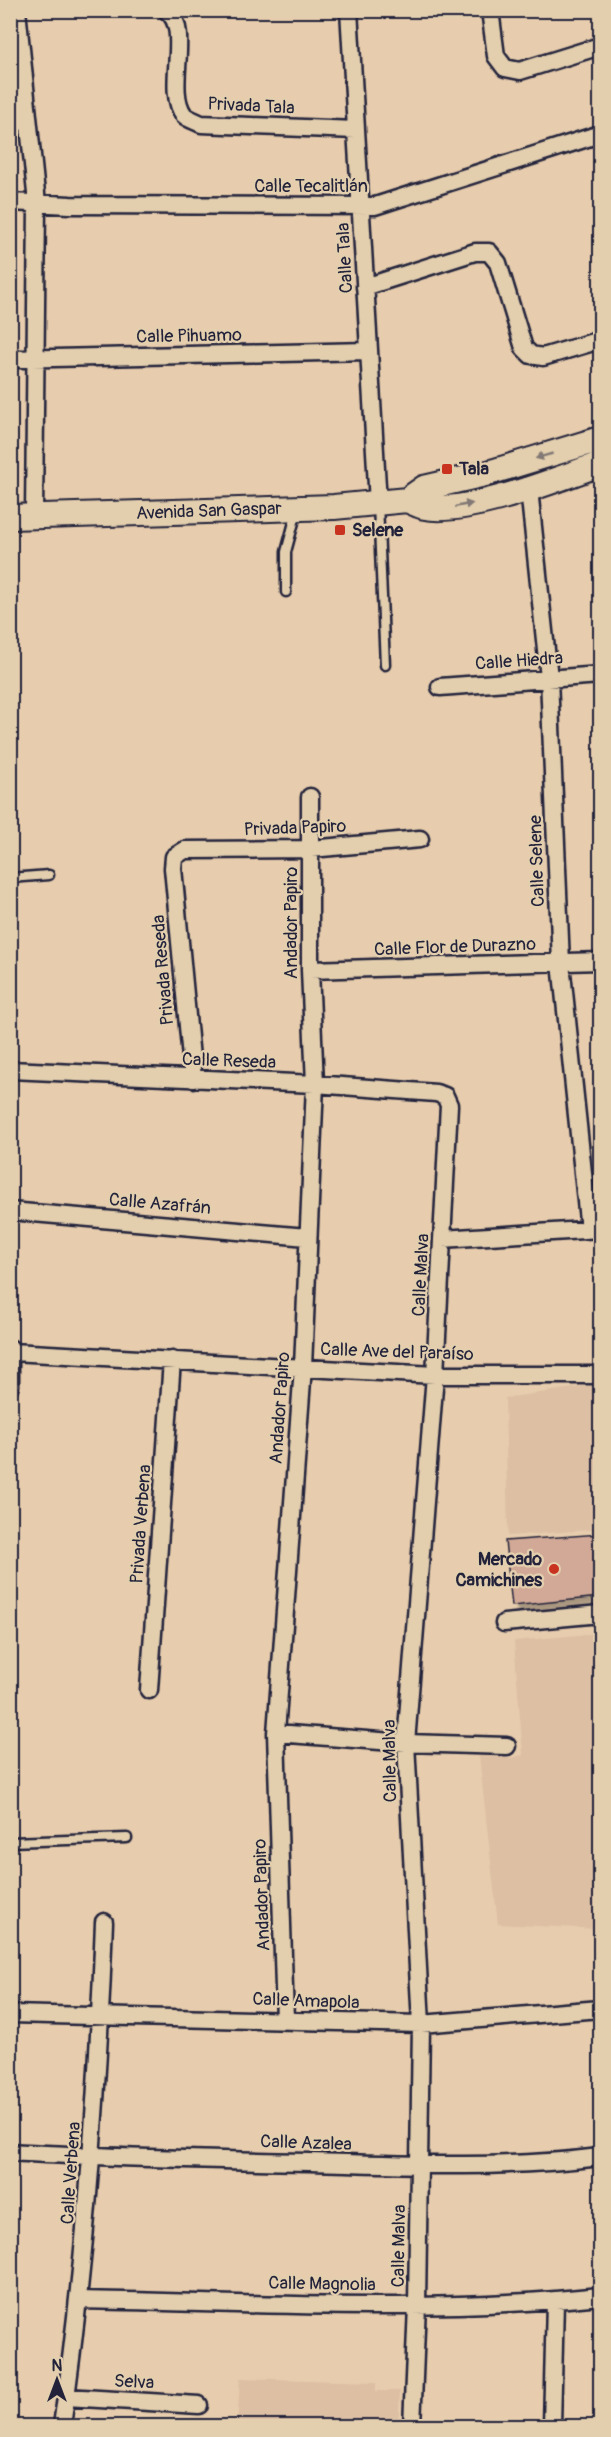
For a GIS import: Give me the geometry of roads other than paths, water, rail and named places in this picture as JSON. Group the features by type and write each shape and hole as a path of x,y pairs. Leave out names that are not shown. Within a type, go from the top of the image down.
{"street":[{"path":"18,10 38,203 34,516"},
{"name":"Privada Tala","path":"166,10 172,14 178,29 177,101 185,117 201,124 356,130"},
{"name":"Calle Tala","path":"349,10 378,503"},
{"path":"490,10 496,56 505,68 520,71 600,46"},
{"path":"10,121 28,122"},
{"name":"Calle Tecalitlán","path":"10,202 375,206 600,134"},
{"path":"366,287 475,252 489,252 498,263 524,348 531,355 543,357 600,340"},
{"name":"Calle Pihuamo","path":"10,360 369,351"},
{"name":"Avenida San Gaspar","path":"408,500 424,488 485,474 600,439"},
{"name":"Avenida San Gaspar","path":"10,517 298,508 408,500 424,507 452,507 529,489 600,464"},
{"name":"Calle Selene","path":"529,489 549,678 561,963 595,1230"},
{"name":"Calle Hiedra","path":"440,687 600,675"},
{"name":"Andador Papiro","path":"285,2020 276,1733 303,1367 315,1084 310,970 310,797"},
{"name":"Privada Papiro","path":"174,857 185,850 311,849 420,839"},
{"name":"Privada Reseda","path":"174,857 193,1079"},
{"name":"Calle Flor de Durazno","path":"310,970 600,961"},
{"name":"Calle Reseda","path":"10,1070 315,1084 436,1093 445,1096"},
{"name":"Calle Malva","path":"412,2427 417,2305 422,2024 406,1743 435,1375 449,1105 445,1096"},
{"name":"Calle Azafrán","path":"10,1211 307,1237"},
{"path":"442,1239 595,1230"},
{"path":"10,1386 11,1350"},
{"name":"Calle Ave del Paraíso","path":"11,1350 435,1375 600,1375"},
{"name":"Privada Verbena","path":"149,1690 172,1360"},
{"path":"504,1623 600,1614"},
{"path":"276,1733 406,1743 507,1746"},
{"name":"Calle Verbena","path":"62,2427 80,2300 92,2157 104,1922"},
{"name":"Calle Amapola","path":"10,2014 422,2024 600,2009"},
{"name":"Calle Azalea","path":"10,2152 92,2157 420,2165 557,2162 600,2157"},
{"name":"Calle Magnolia","path":"80,2300 417,2305 555,2301 600,2296"},
{"path":"552,2427 555,2301"},
{"name":"Selva","path":"66,2397 199,2405"}],"lane":[{"path":"378,503 385,665"},
{"path":"286,592 286,552 298,508"},
{"path":"10,878 49,875"},
{"path":"10,1842 128,1838"}],"place":[{"name":"Tala","path":"447,469"},
{"name":"Selene","path":"340,530"},
{"name":"Mercado Camichines","path":"554,1569"}]}
